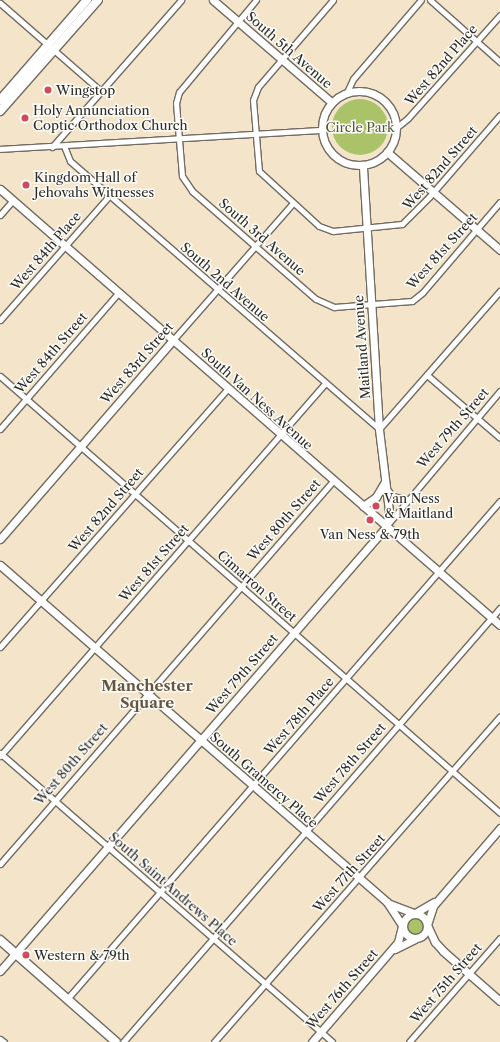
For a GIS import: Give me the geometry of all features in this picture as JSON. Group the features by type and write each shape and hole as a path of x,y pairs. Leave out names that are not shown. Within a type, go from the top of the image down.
{"main road":[{"path":"0,111 87,0"},
{"path":"1,98 98,0"},
{"path":"0,940 116,1042"}],"street":[{"path":"52,147 180,0"},
{"name":"South 5th Avenue","path":"213,0 281,60 332,102"},
{"path":"178,139 176,103 179,92 256,0"},
{"path":"255,133 255,92 333,0"},
{"path":"347,92 353,79 421,0"},
{"path":"430,0 500,62"},
{"path":"0,3 101,91"},
{"name":"West 82nd Place","path":"396,127 408,118 500,15"},
{"path":"365,90 381,97 392,110 396,127 394,140 388,152 377,161 364,165 348,164 335,157 325,145 321,130 325,111 332,102 347,92 365,90"},
{"name":"West 82nd Street","path":"255,133 259,171 293,203 326,230 366,229 402,224 434,192 500,115"},
{"path":"0,149 321,130"},
{"name":"South 3rd Avenue","path":"178,139 182,176 185,184 320,302 334,307 371,305"},
{"name":"South 2nd Avenue","path":"64,146 70,161 325,384 379,429"},
{"path":"388,152 500,250"},
{"name":"Maitland Avenue","path":"364,165 366,229 379,429 388,511 386,527"},
{"name":"South Van Ness Avenue","path":"0,189 66,245 333,481 500,626"},
{"name":"West 84th Place","path":"0,320 109,196"},
{"path":"0,215 13,200"},
{"name":"West 81st Street","path":"371,305 407,302 415,299 500,202"},
{"name":"West 83rd Street","path":"0,539 293,203"},
{"path":"379,429 500,291"},
{"name":"West 84th Street","path":"0,429 119,292"},
{"path":"427,375 500,438"},
{"name":"Cimarron Street","path":"0,376 500,813"},
{"name":"West 81st Street","path":"0,754 189,541 280,434 325,384"},
{"name":"West 82nd Street","path":"0,647 228,388"},
{"name":"West 79th Street","path":"0,971 386,527 406,500 500,391"},
{"name":"West 80th Street","path":"0,864 54,800 333,481"},
{"path":"363,506 378,495 385,484 392,497 406,500"},
{"name":"West 78th Place","path":"67,999 500,501"},
{"name":"South Gramercy Place","path":"0,565 387,902 402,926"},
{"name":"West 78th Street","path":"123,1042 500,608"},
{"name":"West 77th Street","path":"214,1042 264,983 360,879 500,717"},
{"name":"South Saint Andrews Place","path":"0,754 332,1042"},
{"path":"415,939 424,933 430,911 442,895 500,828"},
{"path":"442,895 431,904 406,917 402,926 405,935 415,939 431,942 443,950"},
{"name":"South Gramercy Place","path":"387,902 414,913"},
{"path":"414,913 423,917 435,942 500,1001"},
{"name":"West 76th Street","path":"312,1042 398,942 402,926"},
{"name":"West 75th Street","path":"409,1042 500,938"},
{"name":"West 76th Street","path":"390,952 415,939"},
{"path":"0,1039 4,1042"}],"green space":[{"name":"Circle Park","path":"354,99 366,99 376,103 384,111 388,121 388,133 384,143 376,151 366,155 354,155 344,151 336,143 332,133 332,121 336,111 344,103"},
{"path":"415,915 423,918 426,926 423,934 415,937 407,934 404,926 407,918"}],"place":[{"name":"Wingstop","path":"48,90"},
{"name":"Holy Annunciation Coptic Orthodox Church","path":"25,118"},
{"name":"Kingdom Hall of Jehovahs Witnesses","path":"26,185"},
{"name":"Van Ness & Maitland","path":"376,506"},
{"name":"Van Ness & 79th","path":"370,520"},
{"name":"Western & 79th","path":"26,955"}],"district":[{"name":"Manchester Square","path":"147,694"}]}
